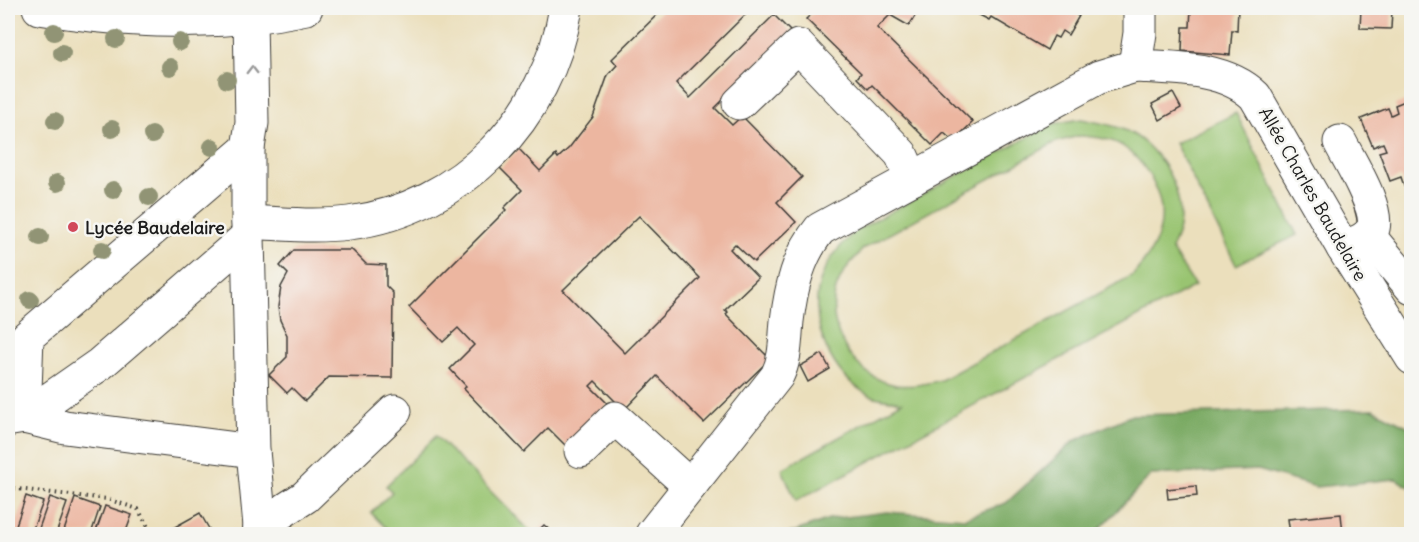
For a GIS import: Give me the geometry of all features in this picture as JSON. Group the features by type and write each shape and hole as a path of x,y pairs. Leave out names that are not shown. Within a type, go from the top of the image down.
{"street":[{"path":"39,8 140,20 250,18 306,8"},
{"path":"16,419 100,364 248,229 348,223 404,209 455,183 499,147 532,104 555,54 566,8"},
{"path":"652,534 777,376 785,352 794,278 814,237 827,225 1099,78 1135,66 1140,8"},
{"path":"250,18 248,229 253,451 260,530"},
{"path":"739,103 798,46 901,154 912,178"},
{"name":"Allée Charles Baudelaire","path":"1135,66 1201,72 1248,89 1262,105 1356,242 1412,358"},
{"path":"16,419 27,338 250,135"},
{"path":"1340,142 1371,205 1374,223 1356,242 1412,288"},
{"path":"260,530 305,497 395,411"},
{"path":"581,451 615,418 690,486"},
{"path":"16,419 253,451"}],"path":[{"path":"8,488 106,500 138,509 152,534"},
{"path":"8,501 14,488"}],"green space":[{"path":"1236,113 1297,235 1236,265 1175,143"},
{"path":"1081,119 1117,127 1135,135 1157,156 1173,183 1178,198 1179,227 1171,249 1195,286 796,501 782,469 902,402 866,394 850,381 830,355 823,340 817,308 822,276 832,257 855,231 1052,124","holes":["1079,136 1108,140 1124,147 1141,164 1154,185 1161,208 1159,232 1149,255 1133,275 941,380 918,385 896,385 867,372 855,361 838,333 834,317 834,301 842,275 864,248 1056,142"]},
{"path":"1373,409 1411,428 1411,488 1396,479 1316,487 1258,470 1151,475 1095,534 788,534 829,519 887,512 965,518 1006,503 1074,441 1132,415"},
{"path":"436,436 530,531 526,534 434,534 429,530 424,534 392,534 371,513 392,492 386,486"}],"building":[{"path":"664,8 752,8 676,83 690,98 774,15 791,32 715,108 732,125 742,116 802,177 777,202 796,222 754,262 735,244 730,249 758,278 725,310 728,312 726,314 770,359 704,423 657,376 624,410 595,381 590,386 608,404 566,446 548,428 524,452 464,389 466,386 450,369 474,345 458,328 443,342 409,307 506,210 504,208 522,190 500,168 519,149 540,171 556,155 558,158 569,148 593,117 608,75 617,65 612,59","holes":["639,216 700,278 625,353 563,290"]},
{"path":"818,8 920,8 909,26 890,15 877,28 973,122 953,141 944,133 932,145 872,85 868,89 857,78 861,73 806,19"},
{"path":"966,8 1062,8 1079,16 1068,35 1062,31 1058,38 1054,36 1047,50 991,17 989,20"},
{"path":"1191,8 1238,8 1237,31 1232,30 1230,55 1182,51 1183,27 1190,27"},
{"path":"1361,8 1403,8 1403,10 1392,10 1391,29 1360,28"},
{"path":"1173,93 1181,108 1160,120 1152,104"},
{"path":"1412,98 1412,183 1404,186 1401,177 1390,181 1379,152 1386,150 1383,143 1373,147 1361,119 1388,108 1391,115 1397,112 1395,105"},
{"path":"294,250 352,250 366,264 386,265 386,286 393,293 392,378 329,377 305,401 292,388 287,393 269,375 287,357 287,335 280,320 278,307 281,287 288,274 280,266"},
{"path":"822,354 830,369 808,382 800,366"},
{"path":"1196,486 1197,496 1168,499 1167,489"},
{"path":"26,496 43,502 31,534 13,534"},
{"path":"50,497 67,503 56,534 37,534"},
{"path":"75,498 100,507 91,534 63,534"},
{"path":"105,506 132,515 125,534 95,534"},
{"path":"200,513 212,534 164,533"},
{"path":"1341,514 1343,534 1290,534 1288,519"},
{"path":"544,525 554,534 535,534"}],"place":[{"name":"Lycée Baudelaire","path":"73,227"}]}
